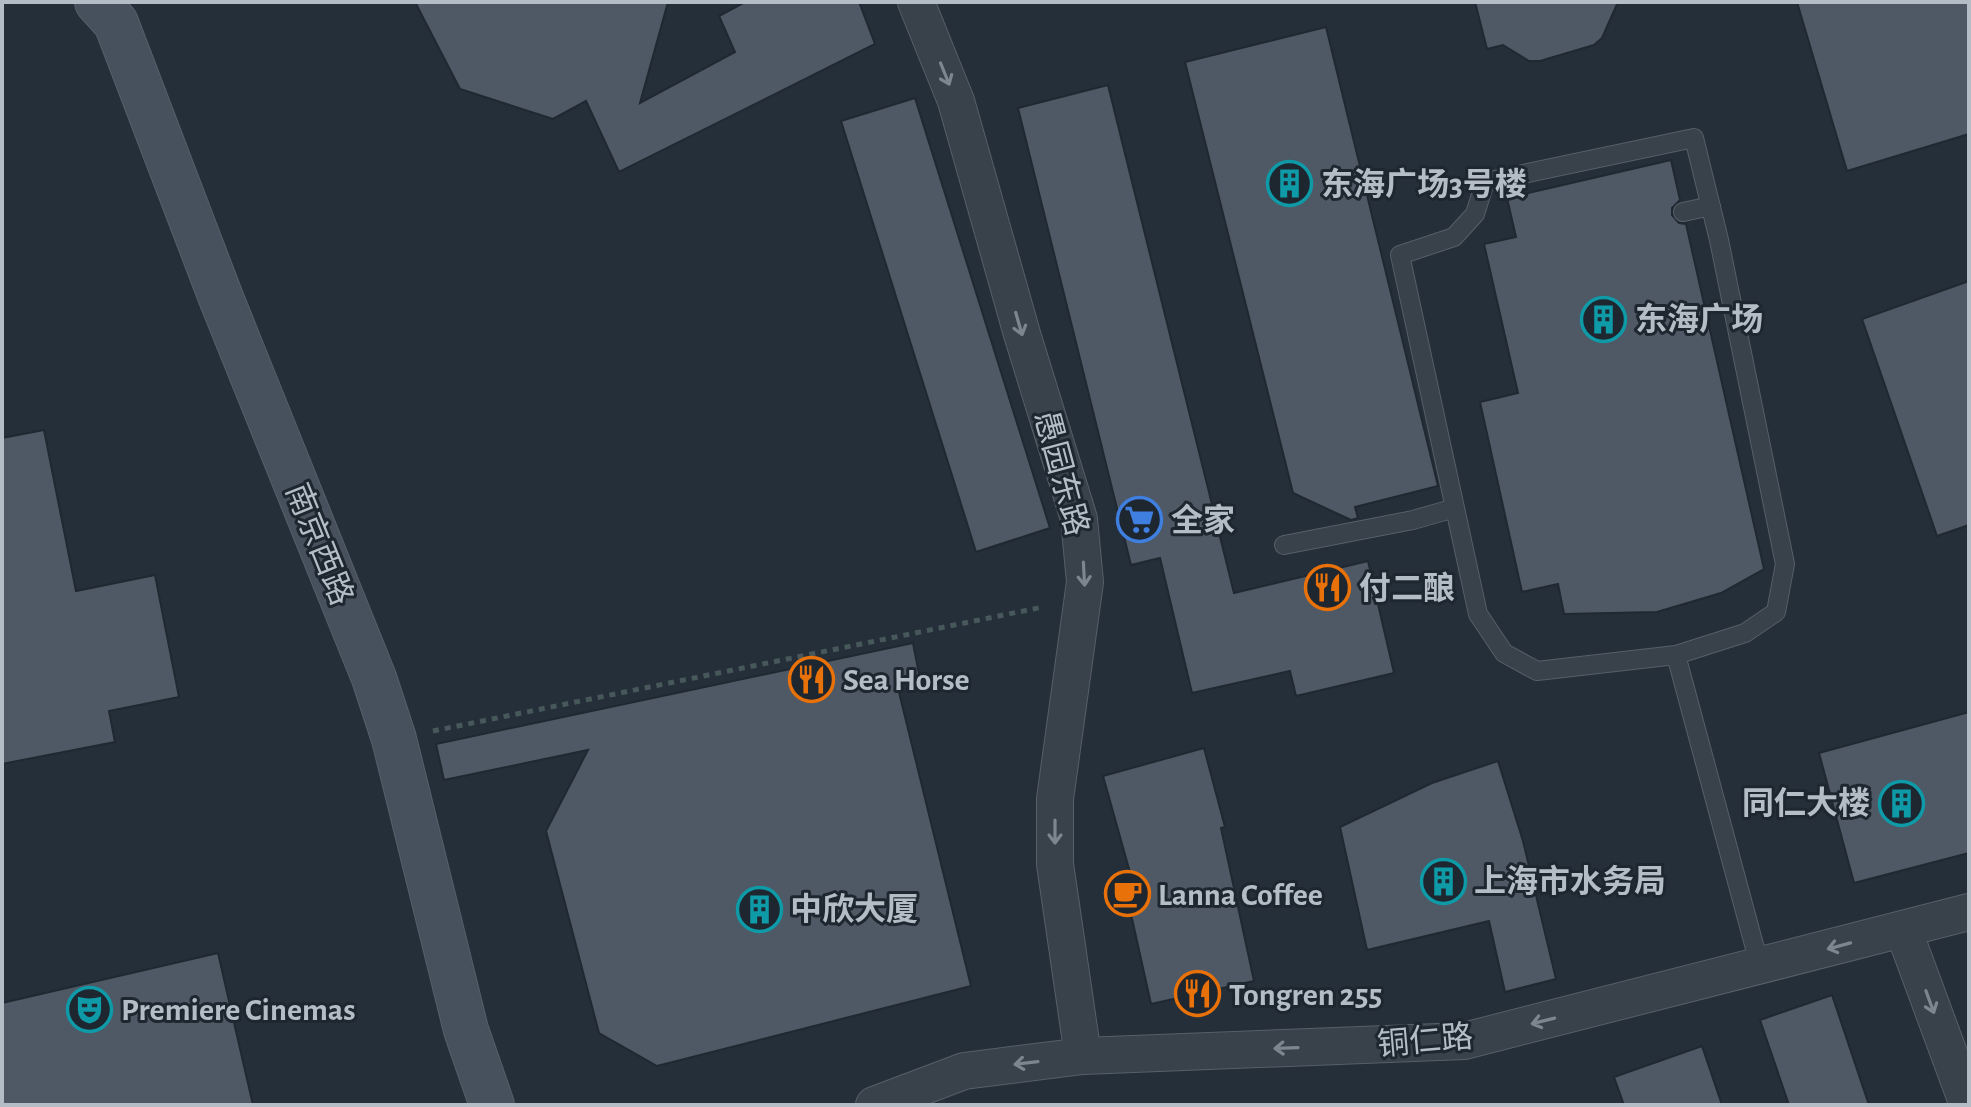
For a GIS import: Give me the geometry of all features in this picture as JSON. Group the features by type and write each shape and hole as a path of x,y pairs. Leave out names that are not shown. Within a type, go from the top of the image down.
{"main road":[{"name":"南京西路","path":"97,2 116,23 221,298 374,678 394,739 466,1030 492,1105"}],"street":[{"name":"愚园东路","path":"916,2 956,101 1022,334 1079,519 1085,582 1055,799 1055,864 1083,1056"},
{"name":"铜仁路","path":"874,1105 964,1071 1083,1056 1464,1041 1969,912"},
{"path":"1903,929 1968,1105"}],"lane":[{"path":"1694,138 1711,206 1785,564 1776,612 1745,633 1676,655 1537,671 1504,653 1478,614 1400,255 1454,237 1475,214 1485,182 1694,138"},
{"path":"1683,212 1711,206"},
{"path":"1284,545 1413,520 1455,508"},
{"path":"1676,655 1760,967"}],"path":[{"path":"394,739 1083,599"}],"building":[{"path":"415,2 668,2 640,103 735,52 719,16 745,2 859,2 875,44 619,172 586,101 553,119 460,89"},
{"path":"1475,2 1618,2 1602,38 1594,45 1540,61 1529,61 1503,45 1487,49"},
{"path":"1797,2 1969,2 1969,134 1847,171"},
{"name":"东海广场3号楼","path":"1326,27 1438,486 1355,507 1358,518 1351,520 1293,493 1185,62"},
{"path":"1108,85 1234,593 1368,561 1394,673 1296,696 1290,671 1192,693 1160,558 1131,565 1018,108"},
{"path":"915,98 1050,528 976,552 841,121"},
{"name":"东海广场","path":"1671,160 1680,200 1672,208 1672,215 1679,223 1686,224 1764,569 1721,593 1657,612 1564,614 1558,584 1522,592 1480,402 1518,393 1484,244 1516,237 1507,198"},
{"path":"1969,281 1969,525 1937,536 1862,319"},
{"path":"44,430 76,591 155,575 179,697 109,711 115,742 2,764 2,438"},
{"name":"中欣大厦","path":"913,643 920,679 897,684 971,986 657,1066 599,1033 546,831 588,750 444,780 436,744"},
{"name":"同仁大楼","path":"1969,712 1969,853 1854,883 1819,753"},
{"path":"1204,748 1225,827 1221,828 1254,981 1151,1004 1123,878 1131,876 1103,776"},
{"name":"上海市水务局","path":"1498,761 1523,841 1556,979 1505,992 1489,921 1367,950 1340,827 1432,783"},
{"path":"218,953 253,1105 2,1105 2,1003"},
{"path":"1832,995 1869,1105 1789,1105 1760,1020"},
{"path":"1702,1046 1722,1105 1624,1105 1614,1077"}],"place":[{"name":"东海广场3号楼","path":"1290,184"},
{"name":"东海广场","path":"1604,319"},
{"name":"全家","path":"1140,520"},
{"name":"付二酿","path":"1328,588"},
{"name":"Sea Horse","path":"812,679"},
{"name":"同仁大楼","path":"1901,803"},
{"name":"上海市水务局","path":"1443,881"},
{"name":"Lanna Coffee","path":"1127,894"},
{"name":"中欣大厦","path":"759,909"},
{"name":"Tongren 255","path":"1198,994"},
{"name":"Premiere Cinemas","path":"90,1009"}]}
